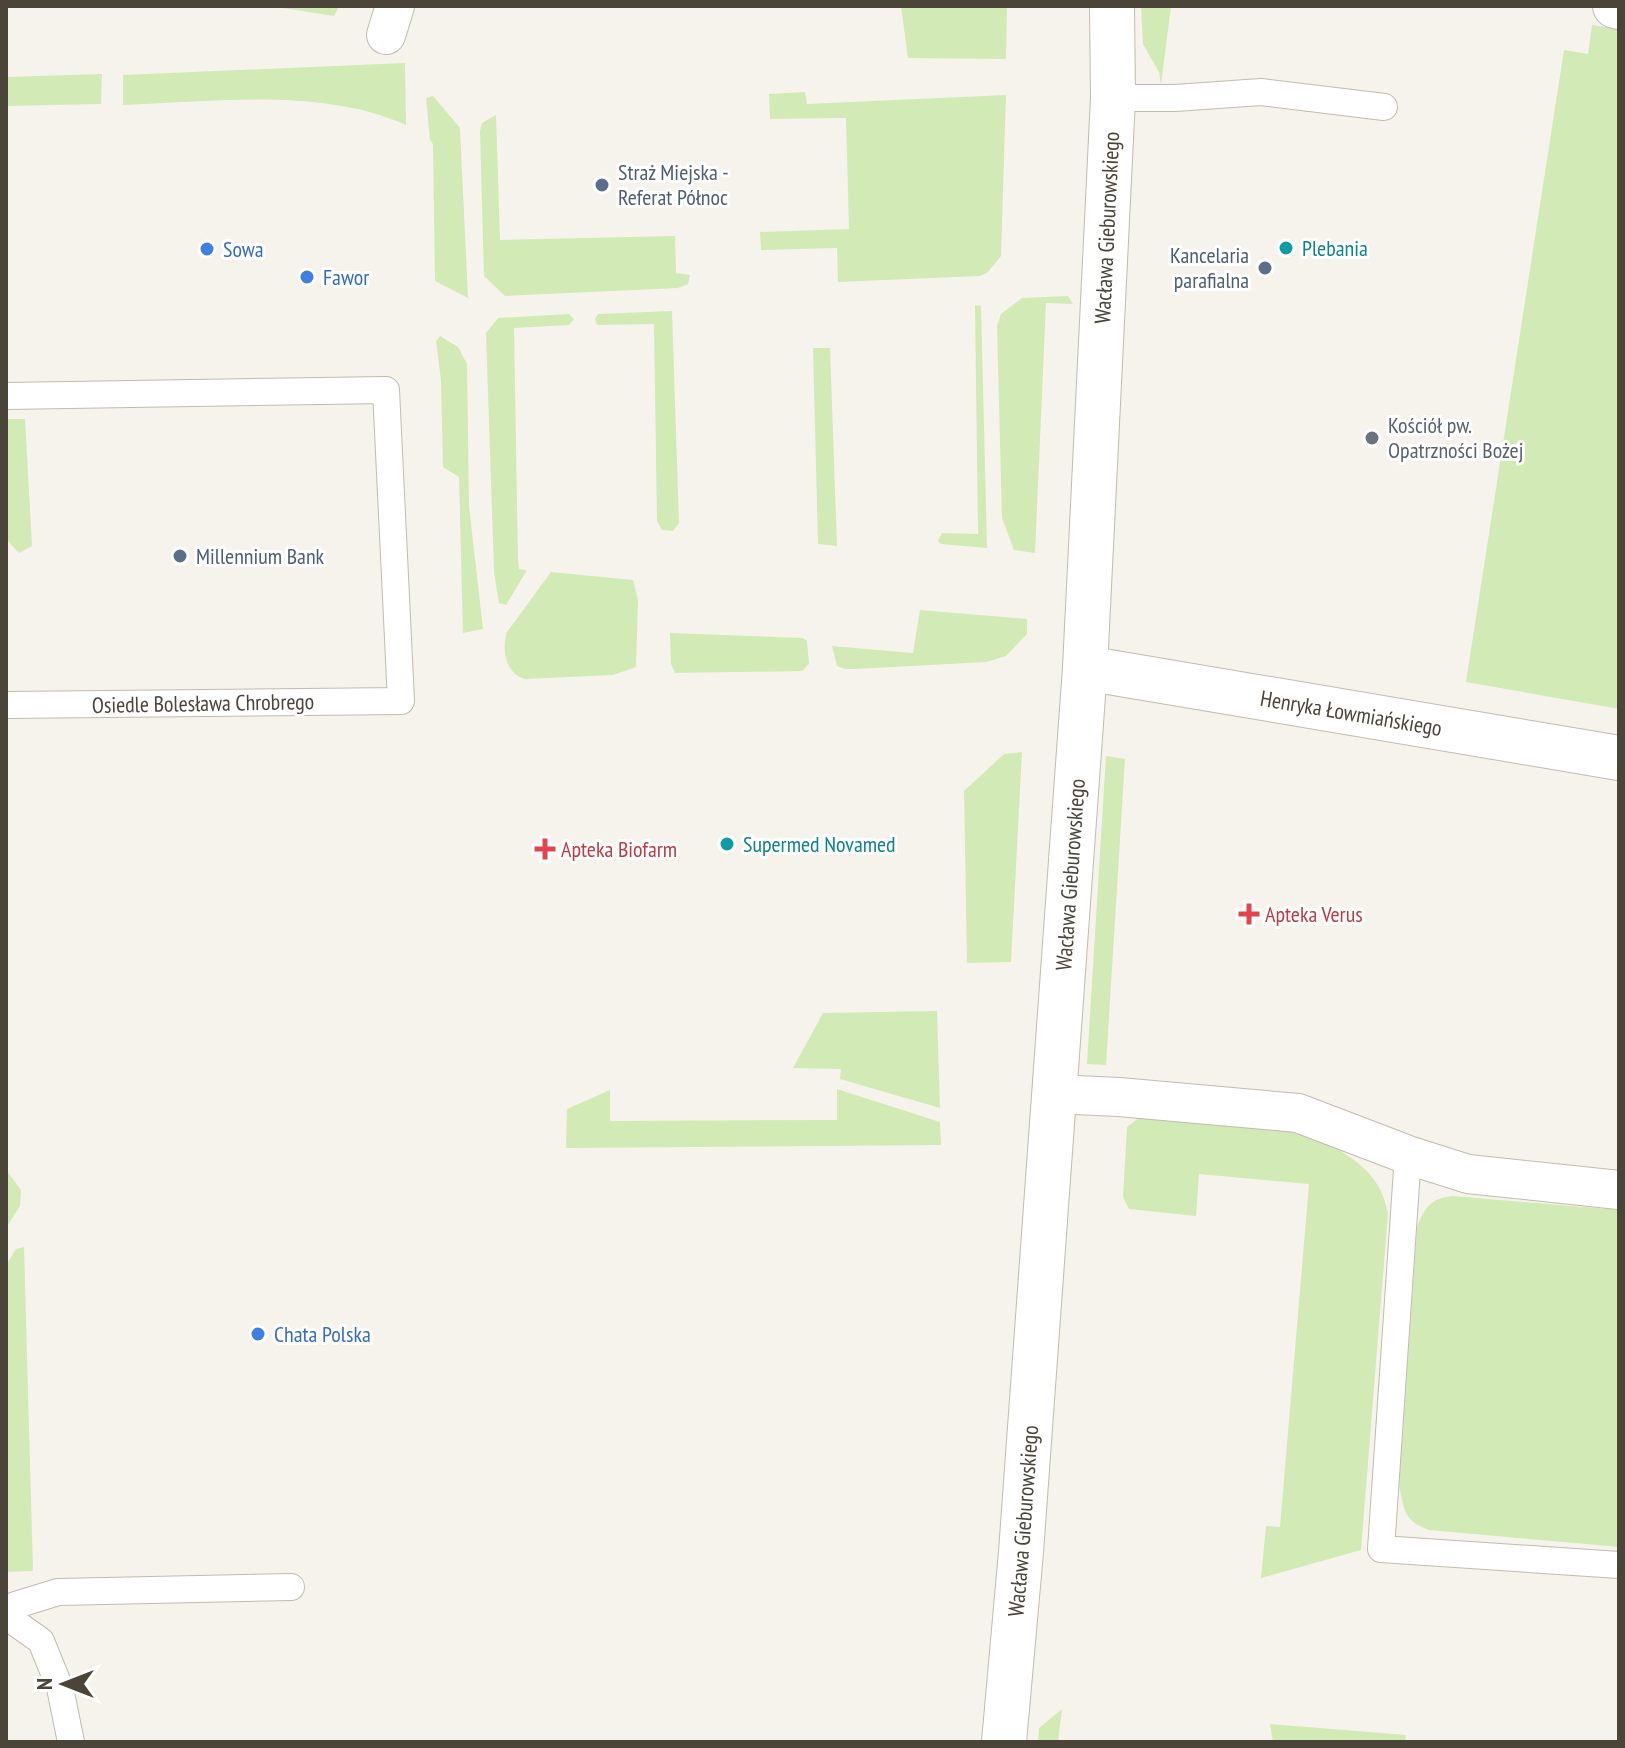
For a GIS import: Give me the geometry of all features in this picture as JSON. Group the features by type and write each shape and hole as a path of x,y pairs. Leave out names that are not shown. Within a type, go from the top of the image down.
{"street":[{"name":"Wacława Gieburowskiego","path":"1004,1742 1021,1552 1085,668 1113,98 1112,6"},
{"name":"Henryka Łowmiańskiego","path":"1085,668 1619,758"},
{"path":"1053,1094 1298,1113 1468,1174 1619,1190"}],"lane":[{"path":"1113,98 1175,98 1261,92 1384,107"},
{"name":"Osiedle Bolesława Chrobrego","path":"6,396 386,390 401,701 6,705"},
{"path":"1408,1155 1381,1549 1619,1565"},
{"path":"6,1608 58,1592 291,1587"},
{"path":"6,1616 41,1641 60,1688 71,1742"}],"green space":[{"path":"270,6 339,6 334,16"},
{"path":"901,6 1007,6 1006,59 908,58"},
{"path":"1141,6 1171,6 1161,85 1159,72 1143,44"},
{"path":"1592,25 1619,29 1619,709 1466,682 1564,50 1588,54"},
{"path":"405,63 406,125 373,113 303,101 230,100 123,105 123,75"},
{"path":"102,74 101,104 6,106 6,77"},
{"path":"805,92 807,104 1006,95 1001,256 988,272 980,276 838,282 837,248 761,250 760,232 849,229 846,118 770,119 769,94"},
{"path":"433,96 460,128 468,298 435,281 433,144 426,98"},
{"path":"496,115 500,240 675,236 676,273 690,275 688,284 678,288 505,296 484,276 480,131 482,123"},
{"path":"1068,296 1073,304 1046,303 1035,553 1014,550 1002,518 997,326 1001,314 1022,298"},
{"path":"975,305 981,306 987,548 941,544 938,541 942,533 978,534"},
{"path":"672,311 679,523 673,531 662,530 657,521 654,324 597,325 595,319 598,314"},
{"path":"569,314 574,319 569,325 514,328 518,560 519,569 527,570 506,605 499,603 494,572 486,333 498,318"},
{"path":"440,336 458,347 467,364 469,506 483,629 463,633 459,477 443,467 441,380 436,341"},
{"path":"813,348 830,348 837,546 818,544"},
{"path":"6,419 25,419 32,546 19,553 6,539"},
{"path":"551,572 633,580 638,600 636,667 613,675 525,679 513,672 505,653 507,632"},
{"path":"920,610 1027,619 1027,634 1006,656 986,662 855,669 837,666 832,646 913,653"},
{"path":"670,633 803,638 807,641 809,664 802,671 675,673 671,664"},
{"path":"1022,752 1011,962 967,963 964,791 1004,754"},
{"path":"1106,756 1125,759 1106,1065 1087,1064"},
{"path":"937,1011 940,1108 840,1079 841,1069 793,1068 823,1013"},
{"path":"837,1089 940,1122 941,1145 566,1148 567,1109 610,1090 610,1121 837,1120"},
{"path":"1139,1118 1300,1134 1352,1158 1380,1189 1388,1213 1361,1550 1261,1578 1266,1526 1280,1527 1309,1184 1199,1174 1196,1216 1129,1209 1123,1197 1127,1127"},
{"path":"6,1170 21,1190 20,1206 6,1228"},
{"path":"1453,1196 1619,1210 1619,1547 1429,1530 1414,1523 1406,1514 1399,1485 1417,1227 1430,1205"},
{"path":"24,1247 33,1571 6,1572 6,1265 16,1249"},
{"path":"1062,1709 1058,1742 1038,1742 1039,1728"},
{"path":"1270,1724 1406,1735 1405,1742 1273,1742"}],"place":[{"name":"Straż Miejska - Referat Północ","path":"602,185"},
{"name":"Plebania","path":"1286,248"},
{"name":"Sowa","path":"207,249"},
{"name":"Kancelaria parafialna","path":"1265,268"},
{"name":"Fawor","path":"307,277"},
{"name":"Kościół pw. Opatrzności Bożej","path":"1372,438"},
{"name":"Millennium Bank","path":"180,556"},
{"name":"Supermed Novamed","path":"727,844"},
{"name":"Apteka Biofarm","path":"545,849"},
{"name":"Apteka Verus","path":"1249,914"},
{"name":"Chata Polska","path":"258,1334"}]}
